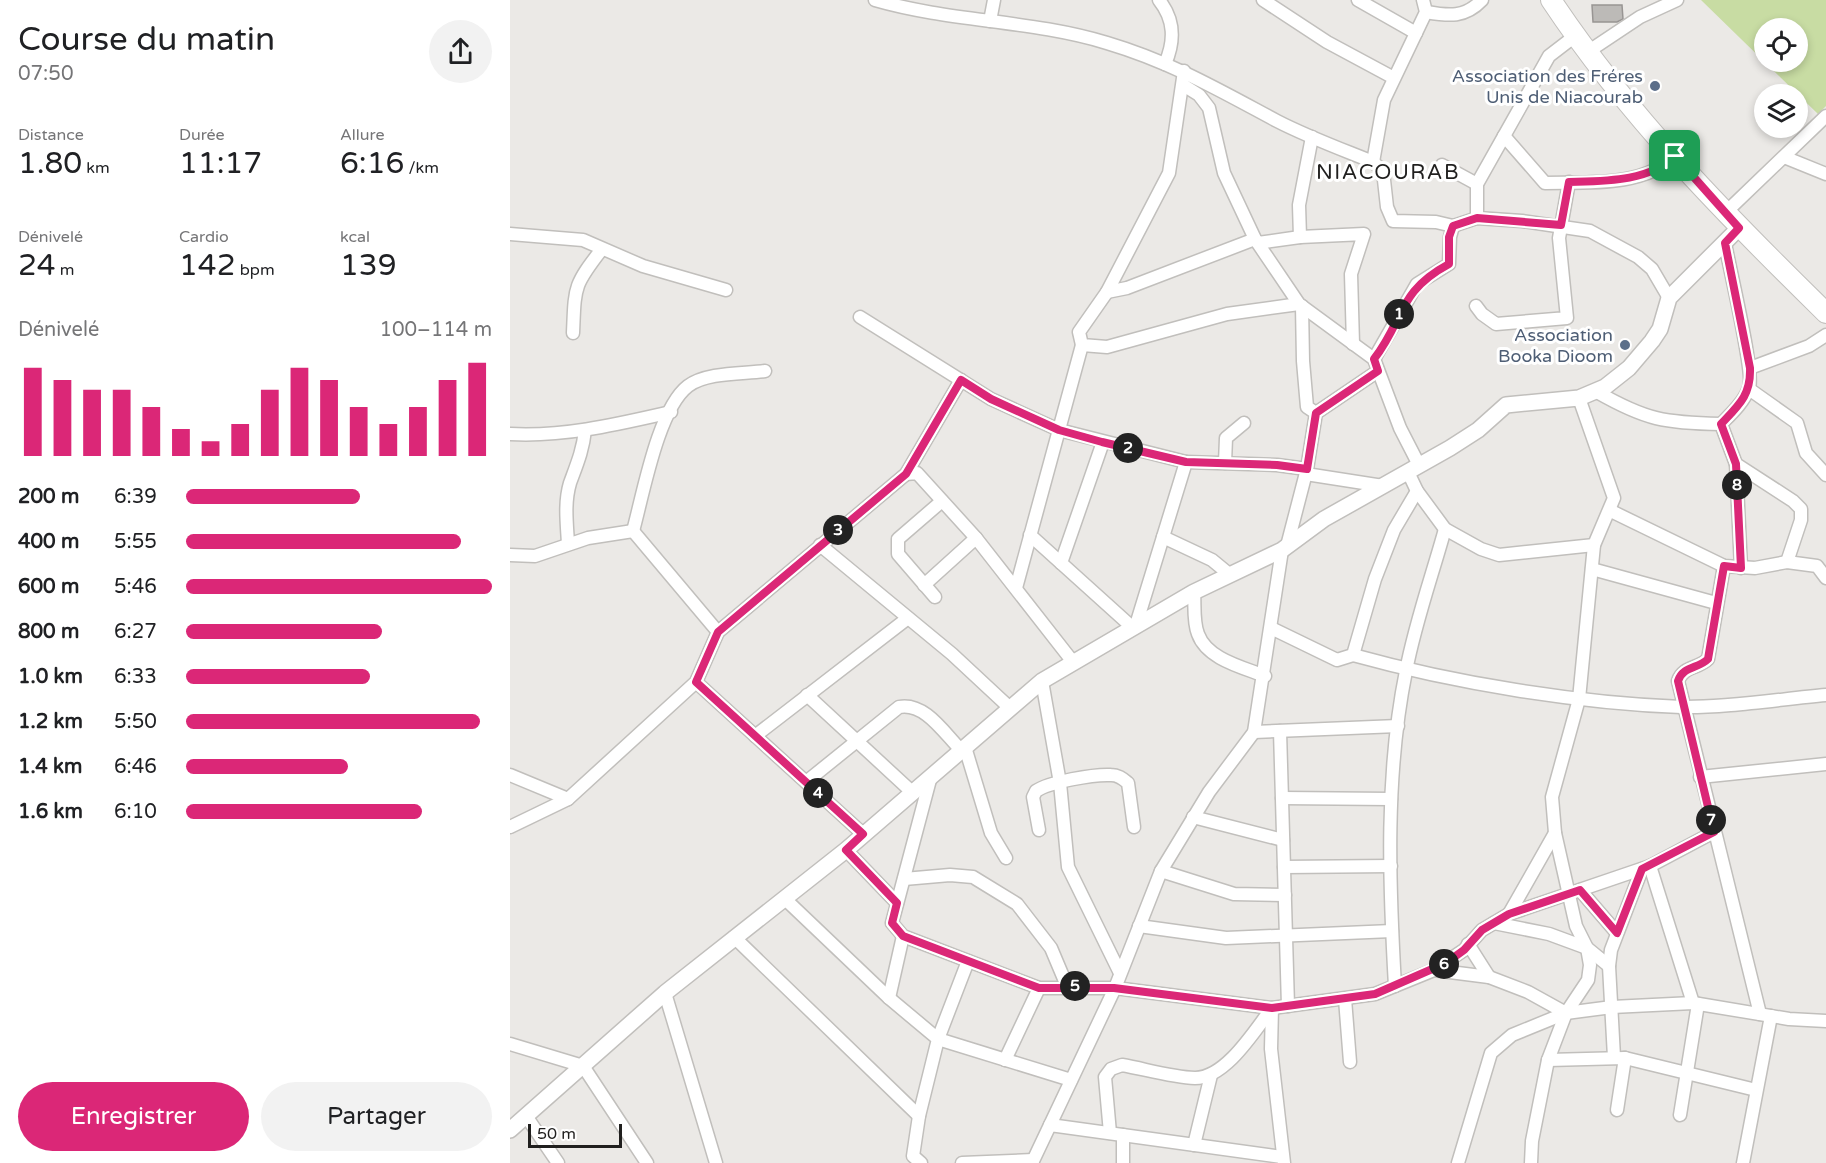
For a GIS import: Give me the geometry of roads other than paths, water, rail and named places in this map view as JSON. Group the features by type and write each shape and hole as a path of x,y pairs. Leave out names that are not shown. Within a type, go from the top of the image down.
{"main road":[{"path":"1551,0 1586,53 1725,213 1826,313"}],"street":[{"path":"875,0 912,11 990,21 1086,38 1184,71 1312,137 1373,162 1383,171 1387,207 1394,221 1436,222 1453,226 1477,218 1561,225 1590,231 1638,257 1652,269 1669,298"},
{"path":"990,21 994,0"},
{"path":"1159,0 1171,5 1173,40 1165,64"},
{"path":"1263,0 1327,42 1394,78"},
{"path":"1358,0 1416,33"},
{"path":"1373,162 1384,100 1416,33 1424,6 1449,16 1466,14 1482,0"},
{"path":"1586,53 1640,17 1677,0"},
{"path":"1477,218 1477,184 1549,56 1575,36"},
{"path":"1016,588 1082,345 1079,332 1107,292 1169,173 1184,71"},
{"path":"1183,85 1199,95 1209,108 1224,173 1256,241 1301,305 1353,344 1376,365 1400,428 1418,491 1445,529 1468,543 1499,555 1594,545"},
{"path":"1725,213 1826,116"},
{"path":"1504,136 1545,183 1614,180 1664,168 1675,156"},
{"path":"1300,237 1299,205 1312,137"},
{"path":"1784,157 1826,174"},
{"path":"1442,165 1477,184"},
{"path":"1476,306 1482,315 1496,324 1567,318 1560,254 1561,225 1569,182"},
{"path":"962,1163 1033,1161 1114,988 1161,871 1209,792 1254,732 1285,548 1306,472 1316,413 1376,365 1418,284 1449,264 1449,237 1453,226"},
{"path":"510,1130 665,993 846,850 1042,681 1194,592 1285,548 1324,519 1478,430 1506,405 1579,398 1597,392 1629,368 1660,329 1669,298 1739,228"},
{"path":"510,234 583,240 666,274 726,290"},
{"path":"1107,292 1127,288 1256,241 1364,234 1351,274 1353,344"},
{"path":"1721,424 1749,389 1750,368 1725,243"},
{"path":"573,333 575,290 581,274 602,249"},
{"path":"1082,345 1107,347 1227,314 1301,305"},
{"path":"1301,305 1307,407 1316,413"},
{"path":"860,316 991,399 1059,430 1186,462 1277,465 1383,486"},
{"path":"1750,368 1809,346 1826,335"},
{"path":"633,531 660,430 688,387 703,380 765,371"},
{"path":"510,826 568,799 696,682 718,632 906,474 961,380"},
{"path":"1749,389 1797,423 1806,453 1826,475"},
{"path":"1597,392 1633,412 1653,419 1721,424"},
{"path":"1531,1163 1532,1141 1548,1060 1566,1014 1588,980 1590,965 1587,948 1576,926 1575,891 1555,833 1552,796 1578,699 1594,545 1611,511 1614,494 1579,398"},
{"path":"510,434 543,436 585,430 671,412"},
{"path":"1225,463 1226,438 1244,423"},
{"path":"1721,424 1736,464 1741,568"},
{"path":"568,544 566,505 570,484 581,460 585,430"},
{"path":"1061,563 1102,442"},
{"path":"1134,626 1186,462"},
{"path":"1736,464 1793,501 1801,509 1801,519 1786,562"},
{"path":"906,474 917,473 976,538 1073,662"},
{"path":"1271,628 1337,660 1353,655 1375,579 1394,530 1418,491"},
{"path":"935,597 898,554 897,545 898,538 942,501"},
{"path":"1611,511 1724,566 1741,568 1786,562 1817,566 1826,578"},
{"path":"1395,986 1392,931 1391,799 1398,726 1406,670 1445,529"},
{"path":"510,555 535,556 568,544 633,531"},
{"path":"633,531 718,632"},
{"path":"1030,535 1134,626"},
{"path":"1163,537 1212,560 1229,574"},
{"path":"924,585 976,538"},
{"path":"820,545 908,618 1010,708"},
{"path":"1724,566 1708,659 1702,665 1686,669 1678,681 1714,832 1765,1015 1756,1090 1743,1163"},
{"path":"1592,569 1716,603"},
{"path":"1194,592 1197,633 1206,647 1217,656 1265,676"},
{"path":"755,736 908,618"},
{"path":"1353,655 1406,670 1578,699 1683,707 1826,695"},
{"path":"1042,681 1060,783 1068,867 1120,973"},
{"path":"696,682 863,834"},
{"path":"807,695 912,792"},
{"path":"806,782 899,707 909,705 920,708 963,748 991,833 1006,858"},
{"path":"1254,732 1398,726"},
{"path":"1280,731 1288,1006"},
{"path":"1700,777 1826,764"},
{"path":"510,775 568,799"},
{"path":"1039,830 1033,797 1036,791 1060,783 1111,775 1120,776 1128,783 1134,827"},
{"path":"931,776 892,923 903,936 1039,988 1067,986 1114,988 1272,1008 1375,994 1434,970 1509,914 1646,868 1714,832"},
{"path":"1282,798 1391,799"},
{"path":"1193,818 1283,840"},
{"path":"1509,914 1555,833"},
{"path":"846,850 897,903"},
{"path":"1284,867 1391,866"},
{"path":"1617,1110 1620,1058 1612,1007 1609,966 1617,933 1646,868"},
{"path":"1646,868 1696,1004 1680,1115"},
{"path":"1161,871 1234,894 1285,895"},
{"path":"904,879 950,875 973,877 1017,904 1051,948 1067,986"},
{"path":"1575,891 1617,933"},
{"path":"784,898 889,998 938,1039 1071,1080"},
{"path":"1494,923 1549,934 1587,948 1609,966"},
{"path":"1139,926 1226,938 1392,931"},
{"path":"889,998 903,936"},
{"path":"734,937 919,1116"},
{"path":"1468,944 1489,977"},
{"path":"921,1163 913,1156 919,1116 938,1039 968,961"},
{"path":"1434,970 1489,977 1528,992 1566,1014"},
{"path":"1005,1060 1039,988"},
{"path":"665,993 716,1163"},
{"path":"1345,999 1350,1062"},
{"path":"1458,1163 1491,1053 1512,1035 1566,1014 1612,1007 1696,1004 1765,1015 1826,1021"},
{"path":"1110,1133 1105,1077 1112,1069 1122,1065 1196,1078 1211,1075 1225,1066 1272,1008"},
{"path":"1050,1125 1283,1160 1270,1049 1272,1008"},
{"path":"510,1044 583,1066 647,1163"},
{"path":"1548,1060 1620,1058 1756,1090"},
{"path":"1194,1145 1211,1075"},
{"path":"526,1116 558,1163"},
{"path":"1123,1135 1123,1163"}],"place":[{"name":"Association des Fréres Unis de Niacourab","path":"1655,86"},
{"name":"Association Booka Dioom","path":"1625,345"}],"district":[{"name":"NIACOURAB","path":"1388,172"}]}
